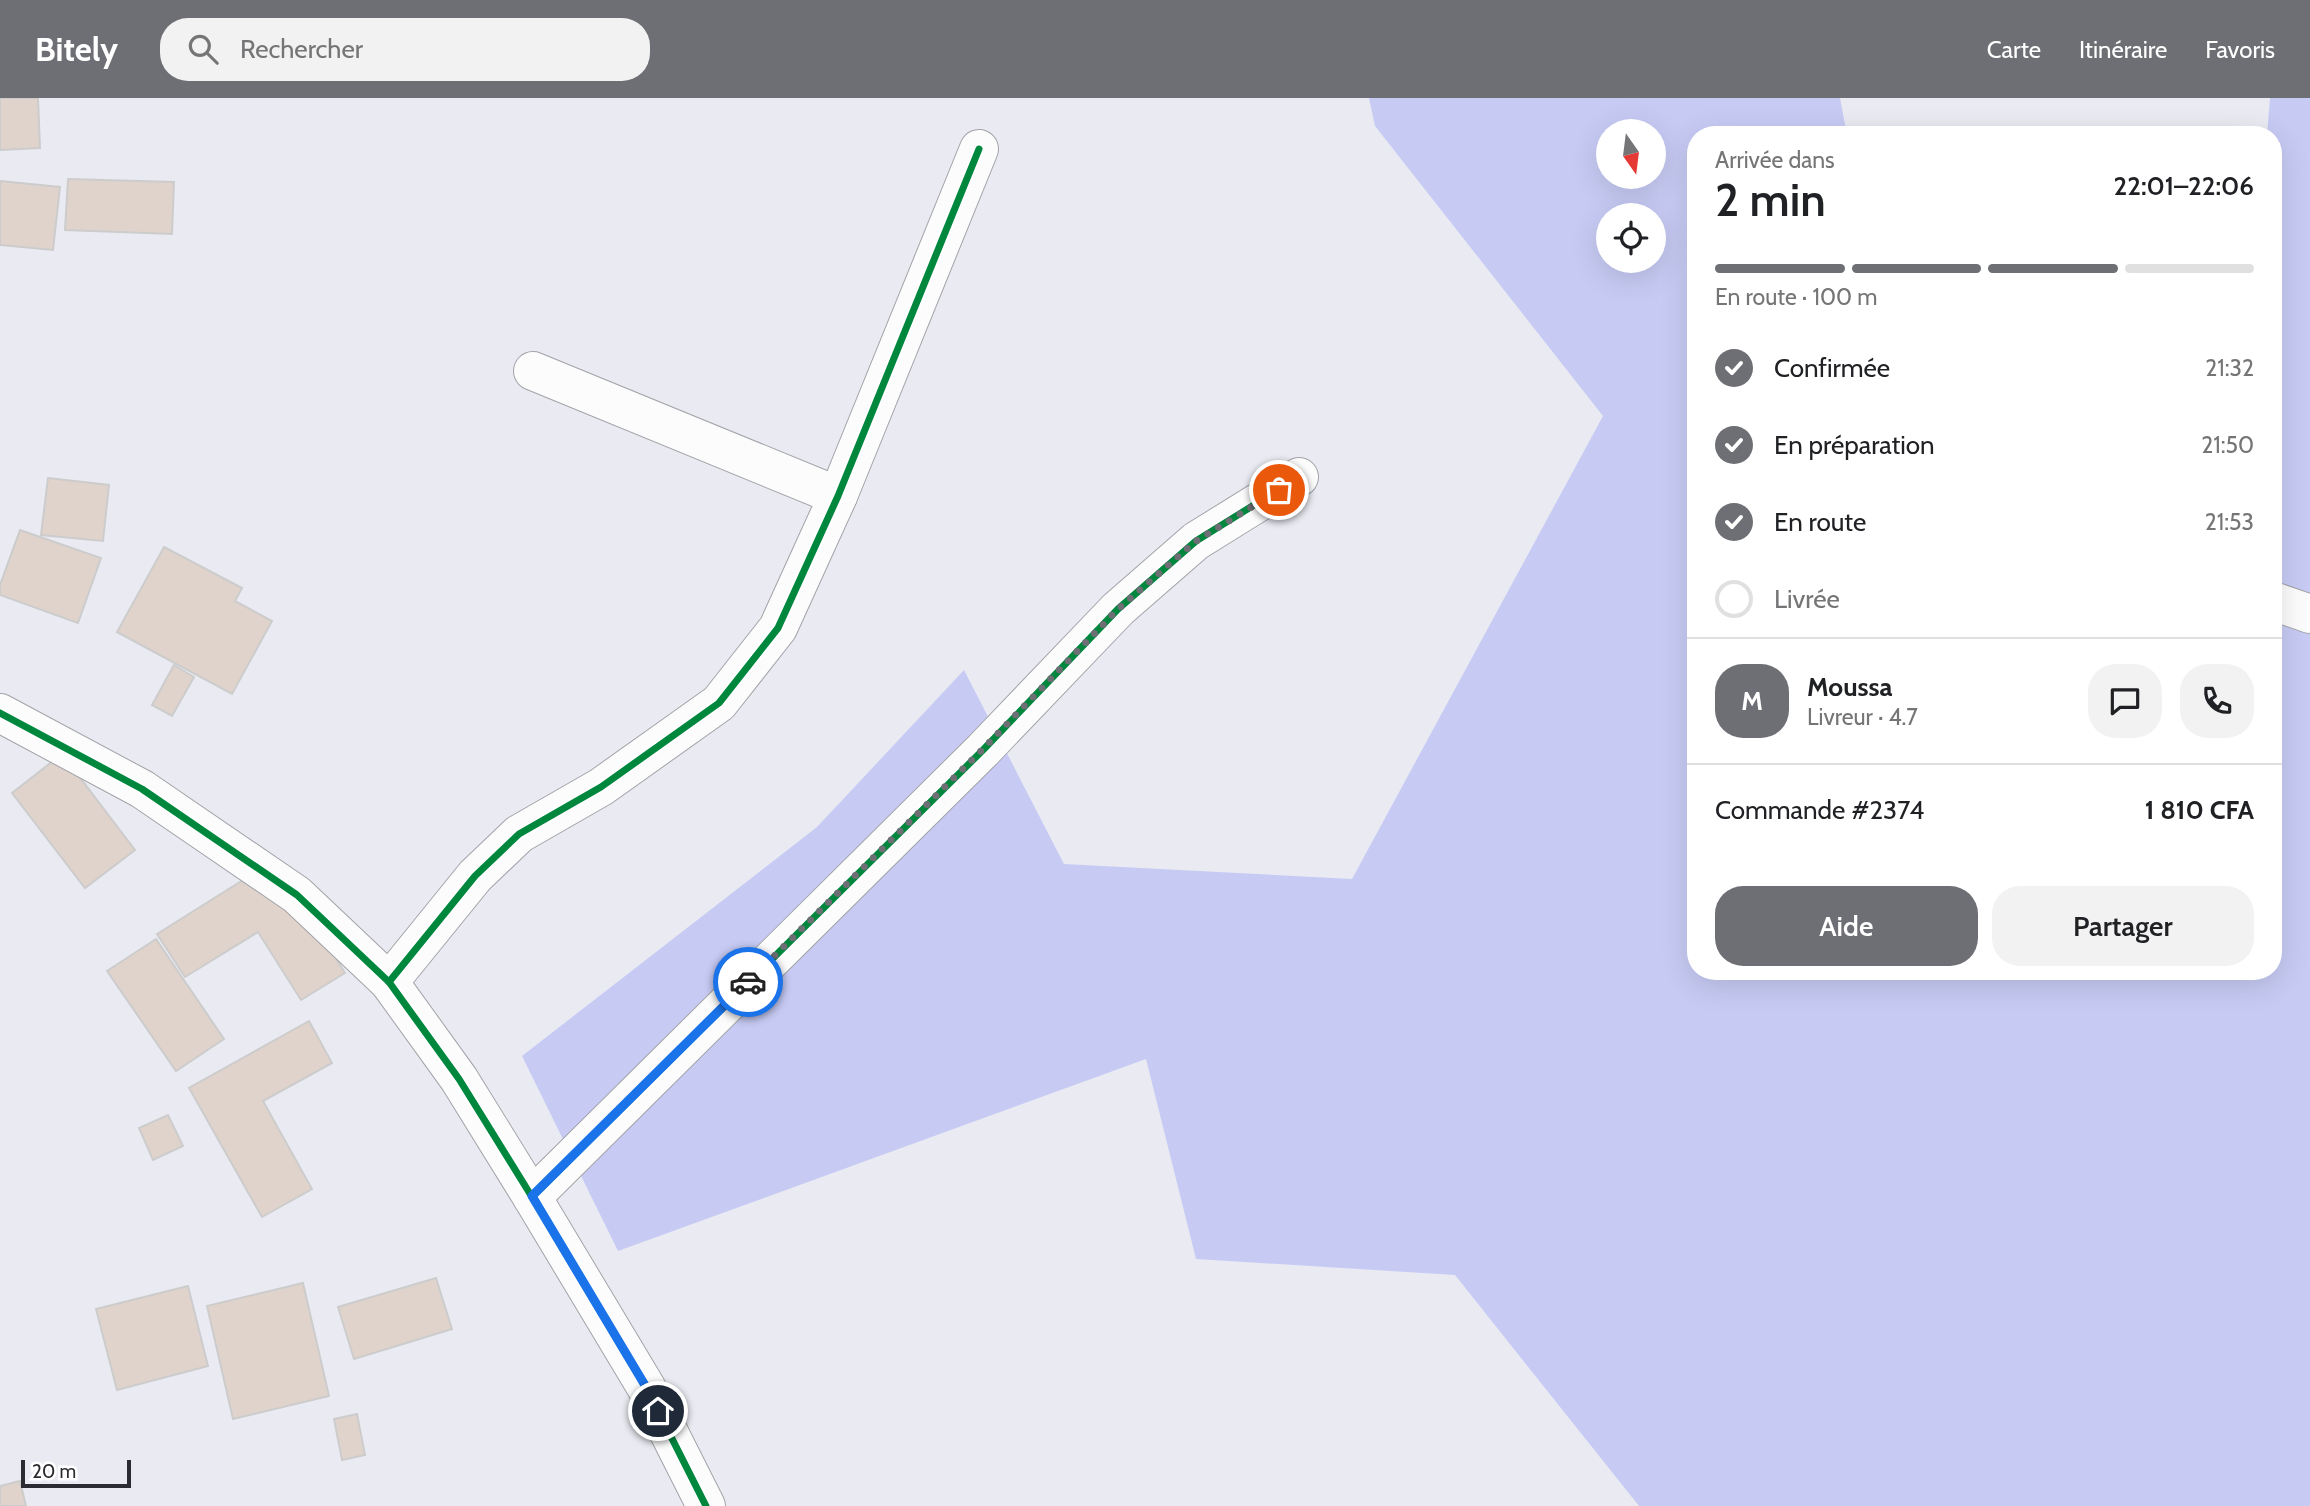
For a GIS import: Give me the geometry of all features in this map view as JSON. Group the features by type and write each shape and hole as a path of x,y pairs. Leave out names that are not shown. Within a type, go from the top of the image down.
{"street":[{"path":"389,982 475,876 519,834 601,787 719,703 778,628 838,496 979,149"},
{"path":"533,371 838,496"},
{"path":"532,1196 982,750 1118,609 1196,541 1299,477"},
{"path":"2282,604 2310,614"},
{"path":"0,713 142,789 297,895 389,982 459,1079 532,1196 646,1387 706,1506"}],"shaded area":[{"path":"1369,98 1840,98 1845,126 1687,126 1687,980 2282,980 2282,126 2268,126 2270,98 2310,98 2310,1506 1639,1506 1455,1275 1196,1259 1146,1059 618,1251 522,1056 817,827 964,670 1064,864 1352,879 1603,416 1375,126"}],"building":[{"path":"0,98 38,98 40,148 0,150"},
{"path":"68,179 174,182 172,234 65,230"},
{"path":"0,181 60,187 53,250 0,245"},
{"path":"48,478 109,485 103,541 41,535"},
{"path":"20,530 101,558 78,623 0,595 0,585"},
{"path":"164,547 242,588 235,601 272,621 232,694 117,632"},
{"path":"174,665 194,677 172,716 152,705"},
{"path":"62,754 135,850 85,888 12,793"},
{"path":"275,860 345,973 301,1000 258,932 185,977 157,934"},
{"path":"156,939 224,1039 176,1071 107,971"},
{"path":"309,1021 332,1063 263,1101 312,1189 262,1217 189,1088"},
{"path":"168,1115 183,1146 153,1160 139,1128"},
{"path":"436,1278 452,1329 354,1359 338,1307"},
{"path":"303,1283 329,1396 233,1419 207,1306"},
{"path":"188,1286 208,1366 117,1390 96,1309"},
{"path":"357,1414 365,1455 342,1460 334,1419"},
{"path":"20,1481 26,1506 0,1506 0,1486"}],"cycle path":[{"path":"389,982 475,876 519,834 601,787 719,703 778,628 838,496 979,149"},
{"path":"532,1197 983,750 1118,609 1196,541 1299,477"},
{"path":"0,713 142,789 297,895 389,982 459,1079 532,1197 646,1387 706,1506"}],"way so far":[{"path":"748,982 982,750 1118,609 1196,541 1279,490"}],"route":[{"path":"658,1411 532,1196 748,982"}]}
